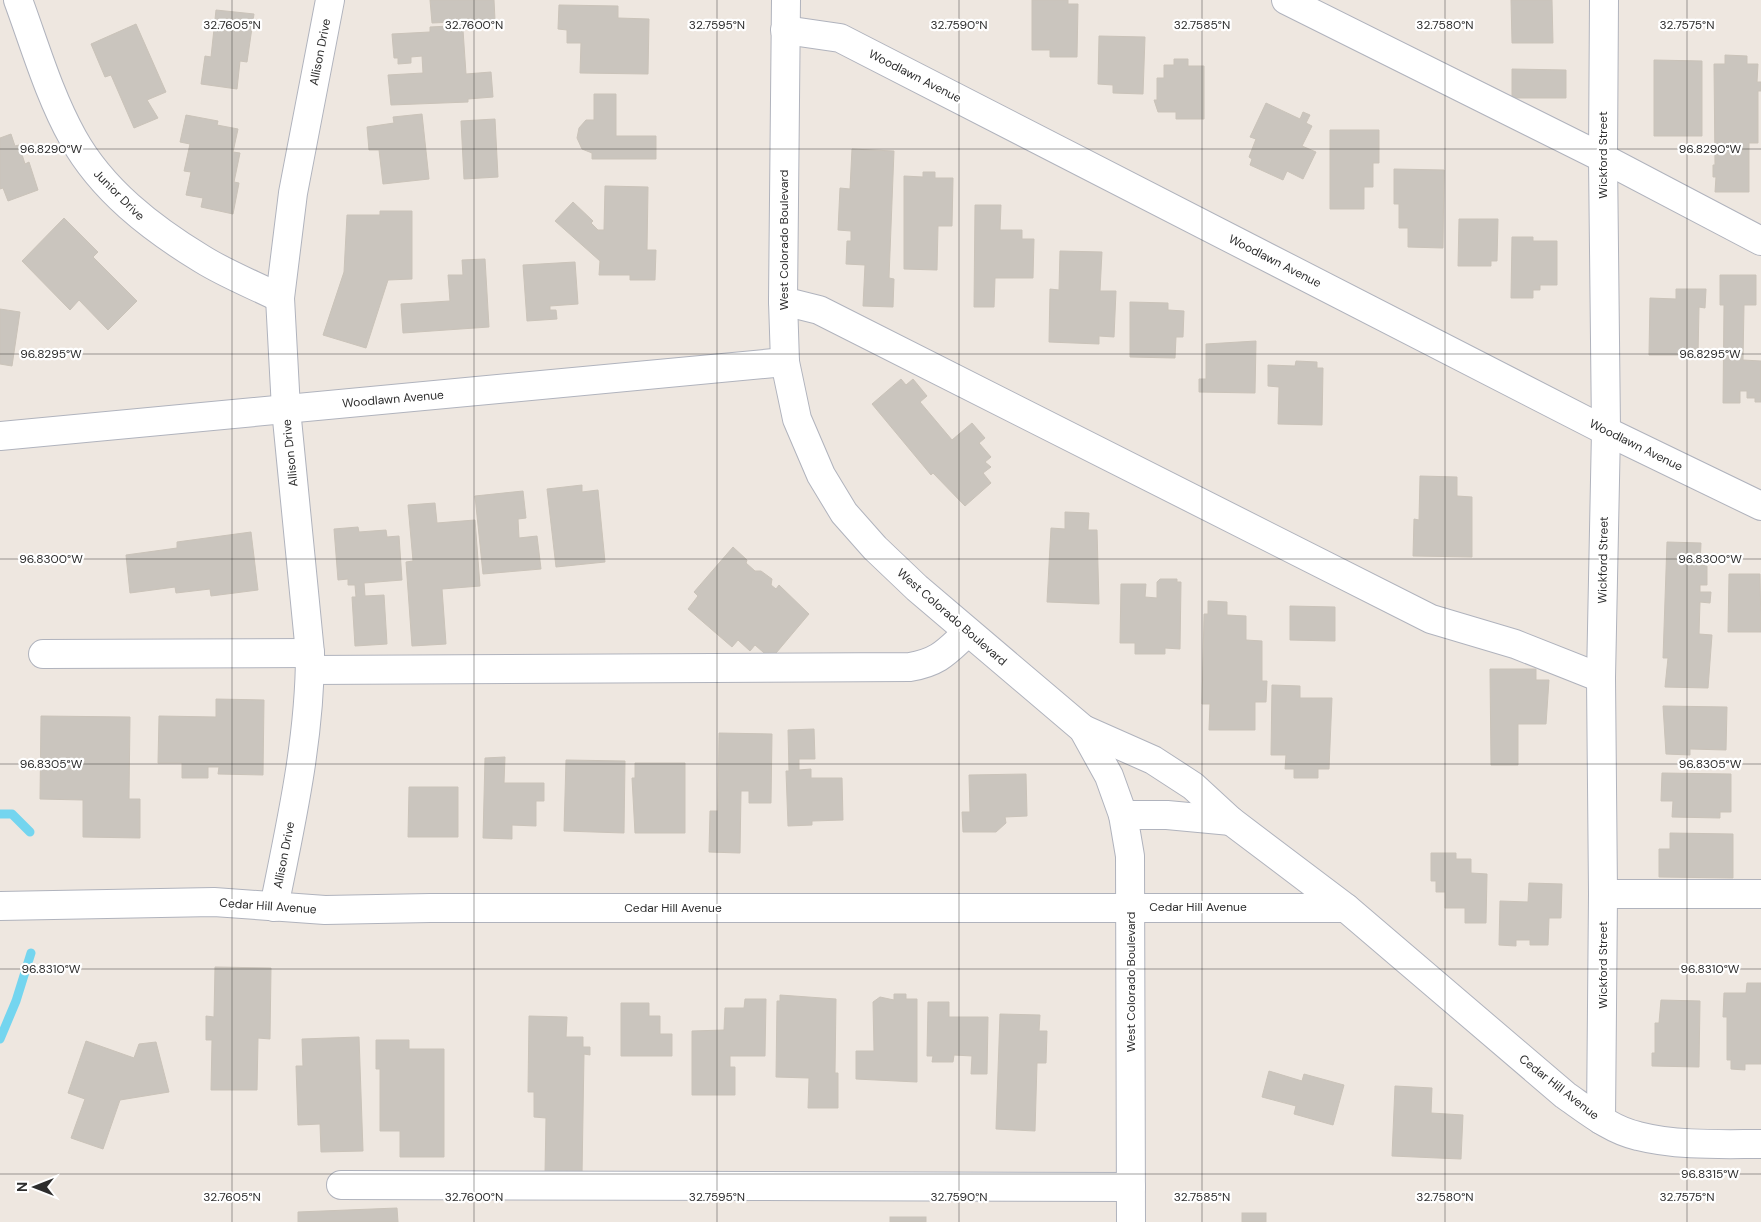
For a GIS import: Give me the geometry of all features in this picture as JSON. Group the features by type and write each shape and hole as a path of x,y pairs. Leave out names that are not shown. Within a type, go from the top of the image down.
{"street":[{"name":"Junior Drive","path":"18,0 59,108 73,138 94,170 146,222 203,260 280,298"},
{"name":"Allison Drive","path":"274,907 300,776 306,728 310,662 286,409 280,298 293,193 330,0"},
{"name":"West Colorado Boulevard","path":"786,0 783,301 785,362 797,419 821,475 844,513 917,588 1083,729 1109,776 1123,815 1130,856 1131,1222"},
{"path":"1286,0 1603,158 1761,241"},
{"name":"Wickford Street","path":"1601,1120 1603,894 1601,678 1606,431 1603,158 1604,0"},
{"name":"Woodlawn Avenue","path":"785,30 840,38 1606,431 1761,506"},
{"path":"783,301 819,310 1432,619 1515,644 1601,678"},
{"name":"Woodlawn Avenue","path":"0,436 785,362"},
{"path":"43,654 310,662 910,667 927,664 941,657 968,632"},
{"name":"Cedar Hill Avenue","path":"1083,729 1153,760 1193,786 1231,821 1346,908 1565,1095 1601,1120 1638,1136 1692,1144 1761,1144"},
{"path":"1123,815 1167,815 1231,821"},
{"path":"1603,894 1761,894"},
{"name":"Cedar Hill Avenue","path":"0,906 214,902 325,910 430,908 1346,908"},
{"path":"341,1185 1131,1187"}],"building":[{"path":"430,0 494,0 495,20 432,23"},
{"path":"1032,0 1068,0 1068,4 1078,4 1077,57 1050,57 1050,50 1032,50"},
{"path":"1511,0 1552,0 1553,43 1512,43"},
{"path":"559,5 618,6 618,18 649,19 648,74 580,73 581,43 567,43 567,30 558,29"},
{"path":"216,10 254,14 247,62 240,61 237,89 201,84 205,56 211,57"},
{"path":"136,24 166,92 147,100 158,118 134,128 111,75 105,77 91,44"},
{"path":"450,26 451,31 463,30 466,74 491,72 493,97 468,99 468,102 391,105 388,75 423,73 422,56 411,57 411,63 398,64 398,58 394,58 392,34 430,32 430,27"},
{"path":"1099,36 1145,37 1143,94 1113,93 1113,85 1098,84"},
{"path":"1725,55 1747,56 1747,64 1758,64 1757,82 1761,82 1761,91 1758,91 1758,143 1749,143 1749,192 1715,192 1716,177 1713,177 1713,165 1715,165 1714,64 1725,64"},
{"path":"1174,59 1188,59 1188,66 1204,66 1204,119 1176,119 1176,112 1158,112 1154,100 1157,100 1157,78 1164,78 1164,65 1174,65"},
{"path":"1654,60 1702,61 1702,136 1654,136"},
{"path":"1512,69 1566,70 1566,98 1512,98"},
{"path":"594,94 616,94 616,136 656,136 656,159 592,159 592,153 582,149 577,138 579,128 586,120 594,120"},
{"path":"1266,103 1300,119 1303,112 1310,115 1306,123 1312,126 1302,146 1316,152 1303,179 1287,171 1283,180 1250,165 1252,159 1249,157 1256,139 1250,137"},
{"path":"422,114 429,179 383,184 379,150 369,150 367,127 394,123 393,117"},
{"path":"186,115 218,121 217,125 238,129 233,152 240,153 234,182 239,183 233,214 201,207 203,198 186,195 191,172 184,171 190,144 180,142"},
{"path":"495,119 498,177 464,179 461,121"},
{"path":"1330,130 1379,130 1379,163 1373,163 1373,187 1364,187 1364,209 1330,209"},
{"path":"11,134 15,146 19,145 25,164 29,162 38,190 8,201 3,188 0,189 0,138"},
{"path":"852,149 894,151 889,278 894,279 893,307 863,306 865,265 846,264 847,241 851,241 851,231 838,230 840,188 850,189"},
{"path":"1394,169 1444,170 1443,248 1408,247 1408,228 1399,228 1399,204 1394,204"},
{"path":"923,172 935,172 935,178 953,178 952,226 938,226 937,270 904,269 904,176 923,177"},
{"path":"605,186 648,187 647,250 656,250 655,280 630,280 630,275 599,275 600,261 555,221 573,202 593,221 591,223 598,230 604,230"},
{"path":"975,205 1001,205 1000,230 1022,230 1022,239 1034,239 1033,278 995,278 994,307 974,307"},
{"path":"380,211 412,211 412,279 388,280 366,348 323,335 344,272 347,215 380,215"},
{"path":"64,218 98,252 93,257 137,301 108,330 79,300 70,310 22,261"},
{"path":"1459,219 1498,219 1497,261 1491,261 1491,266 1458,266"},
{"path":"1512,237 1533,237 1533,241 1557,241 1557,285 1540,285 1540,290 1533,290 1533,298 1511,298"},
{"path":"1060,251 1102,252 1100,291 1116,291 1114,337 1099,336 1099,344 1049,342 1050,289 1059,290"},
{"path":"485,259 489,327 403,333 401,304 450,301 448,275 463,275 462,260"},
{"path":"575,262 578,304 550,306 550,310 556,310 557,319 527,321 523,265"},
{"path":"1720,275 1756,275 1756,305 1744,305 1743,360 1761,361 1761,402 1755,402 1755,398 1747,398 1747,391 1740,391 1740,403 1723,403 1724,305 1720,305"},
{"path":"1676,289 1706,289 1705,308 1699,307 1698,355 1649,355 1650,298 1676,299"},
{"path":"1130,302 1168,303 1168,310 1184,311 1183,337 1176,337 1175,358 1130,357"},
{"path":"0,309 20,312 12,366 0,364"},
{"path":"1256,341 1255,393 1199,392 1199,379 1206,379 1206,344"},
{"path":"1296,361 1317,362 1317,368 1323,368 1322,425 1278,424 1279,387 1268,386 1268,365 1295,366"},
{"path":"901,379 906,385 913,379 927,396 920,402 952,440 972,423 985,438 979,443 991,457 985,462 991,467 983,473 991,483 965,506 933,473 931,475 872,404"},
{"path":"1420,476 1457,477 1457,496 1472,497 1472,557 1413,556 1414,519 1419,520"},
{"path":"582,485 582,492 598,490 605,562 556,567 547,489"},
{"path":"523,491 526,518 518,519 519,538 537,536 541,569 483,574 475,496"},
{"path":"435,503 437,523 475,520 480,586 442,589 446,644 412,646 406,562 413,561 408,505"},
{"path":"1065,512 1089,513 1088,530 1097,530 1099,604 1047,602 1051,528 1065,529"},
{"path":"358,527 359,532 386,530 387,537 399,536 402,580 364,583 365,596 384,595 387,644 355,646 352,597 356,597 355,585 348,585 348,579 338,580 334,529"},
{"path":"251,532 258,590 211,596 210,589 176,593 175,587 130,593 126,555 177,548 177,542"},
{"path":"1667,542 1701,543 1700,565 1707,566 1707,585 1700,585 1700,592 1711,592 1710,603 1700,602 1699,634 1712,635 1708,688 1665,687 1668,658 1663,658"},
{"path":"733,547 747,560 746,563 755,571 761,571 772,579 771,585 776,589 779,585 809,614 771,659 755,645 750,651 738,640 732,647 688,609 698,596 694,592"},
{"path":"1729,574 1760,574 1761,632 1728,632"},
{"path":"1160,579 1177,579 1177,582 1181,582 1180,649 1165,648 1165,654 1135,654 1135,643 1120,643 1121,584 1146,584 1145,597 1157,598 1157,582"},
{"path":"1208,601 1227,602 1227,615 1246,616 1246,640 1262,641 1262,681 1267,681 1266,702 1255,702 1255,730 1209,730 1210,704 1202,704 1204,614 1208,614"},
{"path":"1290,606 1335,607 1335,641 1290,640"},
{"path":"1490,669 1536,669 1536,680 1549,680 1546,724 1518,724 1518,765 1491,765"},
{"path":"1272,685 1300,686 1300,698 1332,698 1329,769 1318,769 1318,778 1294,778 1294,769 1285,769 1286,755 1271,755"},
{"path":"216,699 264,700 263,775 218,774 219,767 208,767 208,778 182,778 182,763 158,763 159,716 216,717"},
{"path":"1663,706 1727,707 1726,750 1690,749 1690,755 1666,754"},
{"path":"41,716 130,717 129,799 140,799 140,838 83,837 83,800 40,799"},
{"path":"814,729 815,759 799,759 799,770 811,769 811,778 842,778 843,820 812,821 812,825 788,826 786,771 789,771 788,730"},
{"path":"719,733 772,734 771,803 749,803 749,791 741,791 740,853 709,852 710,811 718,811"},
{"path":"505,757 504,783 544,783 544,801 536,801 536,826 512,825 512,839 483,838 485,758"},
{"path":"566,760 625,761 624,833 564,831"},
{"path":"635,763 685,763 685,833 635,833 632,778 635,778"},
{"path":"1662,773 1731,774 1731,812 1720,812 1720,818 1672,817 1673,801 1661,801"},
{"path":"1026,774 1027,816 1005,817 1006,823 996,832 963,832 962,812 970,812 969,775"},
{"path":"409,787 458,787 458,837 408,837"},
{"path":"1670,833 1733,834 1733,878 1659,877 1659,849 1670,849"},
{"path":"1431,853 1456,853 1456,859 1471,859 1471,873 1487,874 1486,923 1465,923 1465,908 1445,908 1445,892 1436,892 1436,881 1431,881"},
{"path":"1529,883 1562,884 1561,918 1549,918 1548,945 1530,945 1530,940 1516,940 1516,946 1499,945 1500,901 1528,902"},
{"path":"215,967 271,968 270,1039 258,1038 257,1090 211,1090 212,1040 206,1040 206,1016 214,1017"},
{"path":"1747,983 1761,983 1761,1064 1745,1064 1745,1070 1731,1069 1731,1060 1727,1060 1727,1017 1723,1017 1724,993 1746,993"},
{"path":"894,994 906,994 906,999 917,999 917,1082 856,1079 856,1051 874,1051 873,1002 880,997 894,1000"},
{"path":"780,995 836,999 835,1073 838,1073 838,1108 808,1108 809,1078 776,1077 777,1001 780,1001"},
{"path":"745,999 766,999 765,1056 730,1056 730,1067 735,1067 735,1095 692,1095 692,1031 724,1030 725,1008 744,1008"},
{"path":"1661,1000 1700,1001 1699,1067 1652,1066 1652,1053 1655,1053 1655,1023 1659,1023"},
{"path":"928,1002 949,1002 949,1017 988,1017 987,1074 971,1074 972,1056 954,1055 953,1062 932,1062 933,1056 927,1056"},
{"path":"621,1003 649,1003 649,1016 660,1016 660,1034 672,1034 672,1056 621,1056"},
{"path":"1000,1014 1040,1015 1039,1031 1047,1031 1046,1063 1037,1063 1035,1131 996,1129"},
{"path":"529,1016 567,1017 566,1037 583,1037 583,1047 590,1047 590,1055 584,1054 582,1175 545,1174 546,1118 534,1117 534,1092 528,1092"},
{"path":"359,1037 363,1151 321,1152 320,1124 298,1125 296,1066 303,1066 302,1039"},
{"path":"376,1040 409,1040 409,1049 444,1049 444,1157 400,1157 400,1131 380,1131 380,1069 376,1069"},
{"path":"86,1041 134,1058 139,1044 156,1042 169,1092 120,1100 103,1149 71,1138 85,1099 68,1093"},
{"path":"1269,1071 1302,1081 1304,1074 1344,1085 1333,1125 1294,1114 1296,1106 1262,1097"},
{"path":"1395,1086 1432,1088 1431,1113 1463,1115 1461,1159 1392,1156"},
{"path":"397,1208 398,1222 298,1222 298,1212"},
{"path":"1242,1213 1266,1213 1266,1222 1242,1222"},
{"path":"890,1217 926,1217 926,1222 890,1222"}],"waterway":[{"path":"0,814 12,814 30,832"},
{"path":"0,1039 16,1001 31,953"}]}
